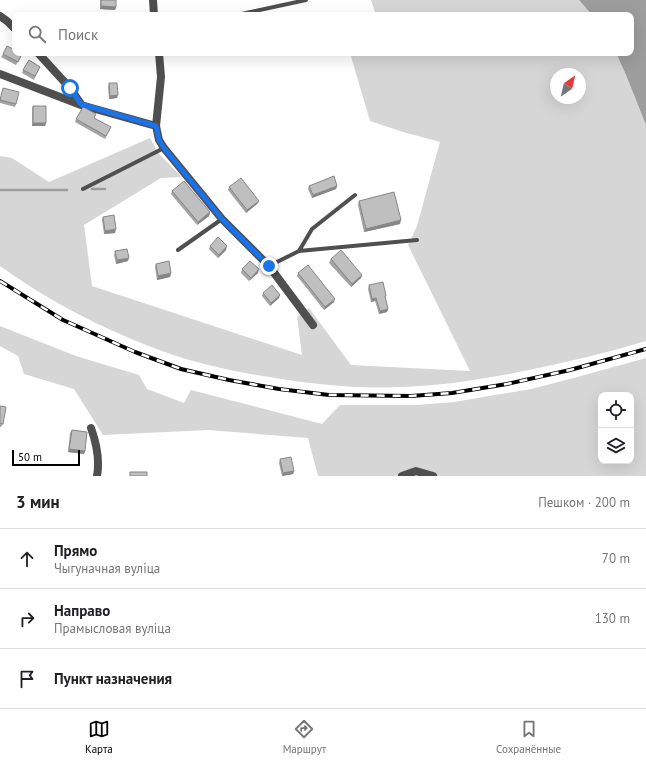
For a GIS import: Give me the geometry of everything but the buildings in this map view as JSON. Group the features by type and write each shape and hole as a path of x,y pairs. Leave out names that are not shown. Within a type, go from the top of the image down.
{"street":[{"path":"152,0 154,12"},
{"path":"0,16 12,26"},
{"path":"41,56 70,88 81,104"},
{"path":"159,56 161,76 156,126 159,140 222,219 269,266 313,325"},
{"path":"0,74 81,104 156,126"},
{"path":"91,428 95,439 99,468 97,476"},
{"path":"402,476 416,471 433,476"}],"lane":[{"path":"251,12 306,0"},
{"path":"83,189 164,148"},
{"path":"299,251 312,229 354,195"},
{"path":"178,250 222,219"},
{"path":"269,266 299,251 417,240"}],"shaded area":[{"path":"371,0 579,0 589,12 375,12"},
{"path":"579,0 646,0 646,125 617,56 634,56 634,12 589,12"},
{"path":"351,56 617,56 646,125 646,341 604,353 548,366 467,381 416,386 384,387 355,387 310,383 266,377 221,368 162,351 128,338 78,314 23,282 0,266 0,156 12,158 49,182 150,138 159,154 182,177 161,178 84,225 92,286 302,355 297,317 309,308 351,365 470,371 408,245 417,226 440,142 370,121"},
{"path":"0,326 76,356 139,375 147,389 184,403 191,390 322,424 340,405 417,405 454,402 531,389 646,358 646,476 318,476 308,438 208,430 103,435 74,389 24,374 18,356 0,346"}],"waterway":[{"path":"92,189 105,189"},
{"path":"0,190 67,190"}],"railway":[{"path":"0,281 63,320 135,352 181,369 279,389 329,395 411,396 452,393 507,384 570,370 646,349"}],"route":[{"path":"70,88 81,104 156,126 159,140 164,148 222,219 269,266"}]}
